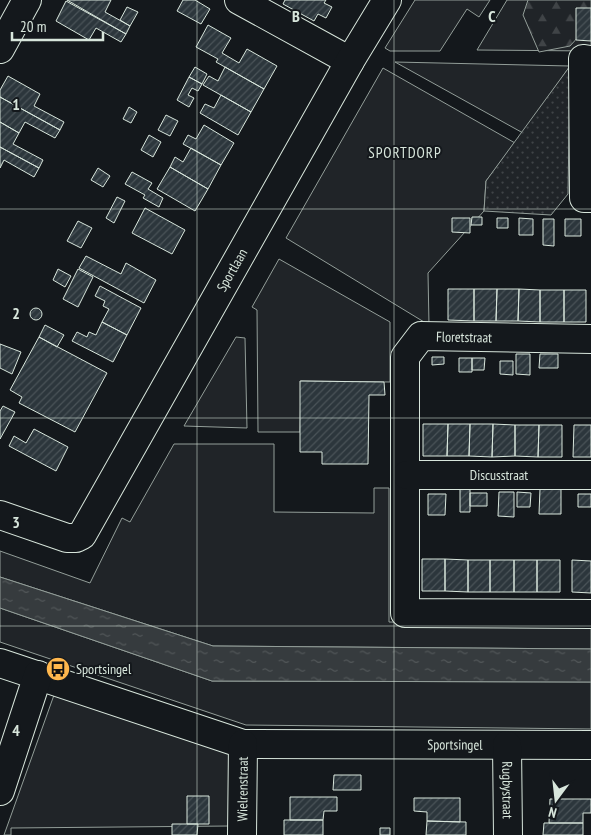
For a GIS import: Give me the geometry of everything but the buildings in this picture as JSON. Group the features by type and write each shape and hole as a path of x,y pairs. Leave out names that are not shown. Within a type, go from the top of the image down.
{"street":[{"path":"0,48 27,0"},
{"path":"239,0 350,61"},
{"name":"Sportlaan","path":"0,515 68,538 76,538 82,535 350,61 387,0"},
{"path":"587,60 584,198 591,198"},
{"name":"Floretstraat","path":"407,475 405,357 421,336 591,339"},
{"path":"407,475 405,613 591,614"},
{"name":"Discusstraat","path":"407,475 591,475"},
{"name":"Sportsingel","path":"0,663 243,744 591,745"},
{"path":"0,791 38,675"},
{"name":"Wielrenstraat","path":"242,835 243,744"},
{"name":"Rugbystraat","path":"507,745 508,835"}],"green space":[{"path":"415,0 490,0 479,17 467,9 440,51 390,51 385,48"},
{"path":"507,0 591,0 591,51 477,50"},
{"path":"528,0 591,0 591,23 570,46 539,52 523,15"},
{"path":"395,62 570,66 523,133"},
{"path":"570,66 568,194 551,215 484,211 486,181"},
{"path":"383,68 515,143 486,181 484,211 428,273 429,325 286,238"},
{"path":"279,259 390,322 390,382 301,381 300,432 258,432 257,310 252,307"},
{"path":"236,337 245,338 247,428 184,426"},
{"path":"174,444 274,444 274,512 374,513 374,488 389,488 389,622 591,625 591,649 213,646 0,577 0,551 90,583 122,518 130,522"},
{"path":"0,608 212,681 591,682 591,729 246,725 0,642"},
{"path":"54,695 229,754 229,826 11,828 11,835 4,835"}],"water":[{"path":"0,577 213,646 591,649 591,682 212,681 0,608"}],"place":[{"name":"Sportsingel","path":"58,669"}],"district":[{"name":"SPORTDORP","path":"405,153"}]}
